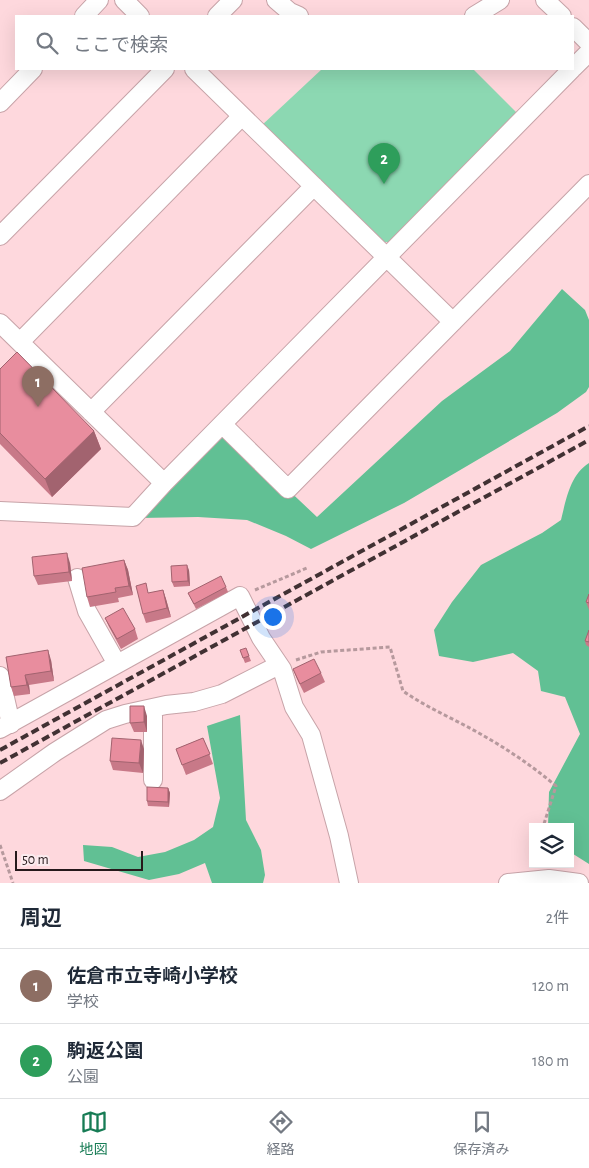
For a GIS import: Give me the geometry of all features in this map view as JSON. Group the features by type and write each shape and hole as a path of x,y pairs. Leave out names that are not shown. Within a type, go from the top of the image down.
{"street":[{"path":"85,15 99,0"},
{"path":"124,0 139,15"},
{"path":"218,15 233,0"},
{"path":"276,0 290,12 297,15"},
{"path":"476,15 500,0"},
{"path":"545,0 561,15"},
{"path":"574,28 589,43"},
{"path":"574,66 589,52"},
{"path":"0,103 32,70"},
{"path":"0,236 164,70"},
{"path":"195,70 453,322"},
{"path":"0,511 132,517 570,70"},
{"path":"20,342 242,116"},
{"path":"91,412 314,186"},
{"path":"222,424 288,489 588,187"},
{"path":"0,323 164,483"},
{"path":"77,578 87,612 117,664"},
{"path":"0,676 5,726 240,596 260,638 282,669 294,706 311,735 350,883"},
{"path":"0,791 55,752 106,720 153,708 194,702 222,694 279,665"},
{"path":"153,708 153,780"},
{"path":"508,883 549,879 578,883"}],"path":[{"path":"240,596 307,568"},
{"path":"279,665 322,652 390,647 402,691 428,708 468,727 533,766 556,786 544,823"},
{"path":"0,845 13,883"}],"green space":[{"path":"321,70 474,70 517,113 390,242 379,242 261,126"},
{"path":"562,289 585,310 589,320 589,387 586,392 557,413 404,503 311,549 286,536 247,520 198,517 140,518 226,431 317,517 442,401 510,351"},
{"path":"589,463 589,864 574,855 574,823 548,823 549,792 580,734 565,697 541,691 538,671 513,653 473,662 439,656 434,630 452,602 481,565 542,533 561,520 573,481"},
{"path":"240,715 246,820 261,850 265,875 263,883 212,883 205,863 179,874 149,880 84,861 83,845 112,847 138,857 165,852 194,840 213,827 220,798 207,726"}],"building":[{"path":"17,352 94,431 45,479 0,433 0,369"},
{"path":"67,553 69,572 34,576 32,557"},
{"path":"124,560 129,586 115,588 116,592 87,597 82,568"},
{"path":"187,565 188,581 172,582 171,566"},
{"path":"221,576 226,587 194,604 188,593"},
{"path":"146,583 148,593 163,590 167,608 143,614 136,586"},
{"path":"123,608 135,629 117,639 105,618"},
{"path":"589,630 589,642 585,641"},
{"path":"246,648 249,656 243,658 240,650"},
{"path":"48,650 51,671 25,675 27,685 11,687 6,657"},
{"path":"314,659 321,673 300,684 293,669"},
{"path":"130,706 144,706 144,722 130,723"},
{"path":"112,738 141,740 139,763 110,761"},
{"path":"203,738 210,754 182,765 176,749"},
{"path":"147,787 168,788 168,802 147,801"}],"railway":[{"path":"0,750 589,426"},
{"path":"0,763 589,440"}],"place":[{"name":"駒返公園","path":"384,184"},
{"name":"佐倉市立寺崎小学校","path":"38,407"}]}
